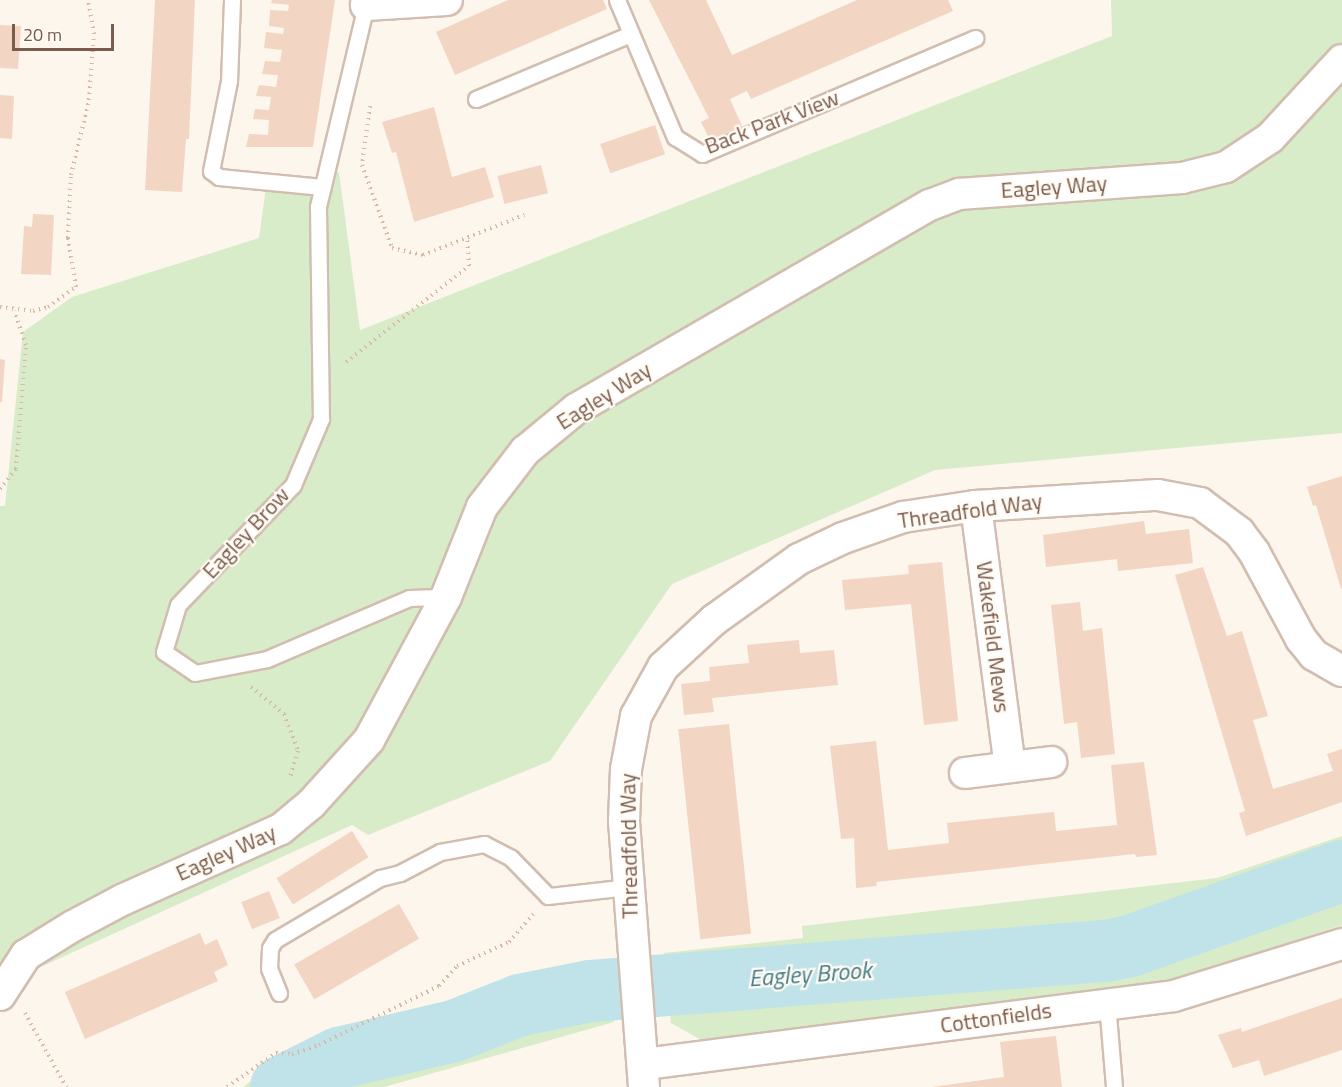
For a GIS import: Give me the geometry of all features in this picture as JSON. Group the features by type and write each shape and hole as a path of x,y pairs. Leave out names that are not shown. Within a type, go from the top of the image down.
{"street":[{"path":"367,3 447,0"},
{"name":"Eagley Way","path":"11,1002 26,955 122,900 289,823 369,740 446,597 482,507 525,451 576,409 930,205 959,194 1182,178 1226,167 1270,138 1342,60"},
{"name":"Threadfold Way","path":"643,1063 631,938 624,821 626,769 636,716 663,667 714,620 799,559 843,538 903,517 976,506 1158,495 1200,503 1239,532 1254,552 1301,639 1314,655 1342,672"},
{"name":"Wakefield Mews","path":"976,506 1010,767"},
{"path":"966,773 1051,762"},
{"name":"Cottonfields","path":"643,1063 1174,996 1342,944"}],"lane":[{"path":"232,0 229,81 211,171 219,177 323,187"},
{"name":"Back Park View","path":"616,0 675,137 702,154 975,39"},
{"name":"Eagley Brow","path":"367,3 318,207 321,419 293,485 178,605 164,652 195,673 267,659 409,598 446,597"},
{"path":"476,99 631,34"},
{"path":"279,993 269,968 270,948 275,940 380,878 400,873 440,852 484,844 511,858 548,896 628,887"},
{"path":"1107,1003 1114,1087"}],"path":[{"path":"0,307 14,310 48,307 76,286 68,237 71,176 89,100 94,34 88,0"},
{"path":"372,96 362,165 392,248 423,255 524,215"},
{"path":"321,403 348,358 469,266 467,238"},
{"path":"0,489 16,469 26,345 14,310"},
{"path":"245,682 284,714 298,751 288,783"},
{"path":"227,1087 276,1053 292,1054 319,1045 439,986 458,966 509,942 548,896"},
{"path":"11,1002 66,1087"}],"green space":[{"path":"1111,0 1342,0 1342,433 935,470 672,584 550,761 368,835 352,825 23,975 0,971 0,506 5,506 23,332 72,297 259,238 266,187 339,172 360,330 1112,36"},
{"path":"1342,836 1342,925 1171,982 703,1041 671,1023 664,953 803,938 802,926 1217,878"},
{"path":"611,965 614,1022 384,1087 243,1087 278,1061 304,1061 372,1030 393,1033"}],"building":[{"path":"155,0 195,0 189,139 186,139 182,192 145,190"},
{"path":"272,0 335,0 313,147 246,147 249,134 268,135 269,120 253,119 255,109 269,110 271,97 256,96 259,85 276,87 278,75 262,74 265,61 280,62 282,50 264,48 266,32 283,34 284,28 269,26 270,10 288,11 289,5 271,3"},
{"path":"508,0 603,0 607,9 455,75 436,32"},
{"path":"649,0 706,0 732,55 857,0 948,0 953,11 751,99 747,91 730,99 742,126 710,140 701,122 709,118"},
{"path":"0,25 21,26 18,69 0,68"},
{"path":"0,95 14,96 12,139 0,138"},
{"path":"434,107 452,177 485,167 494,197 414,222 396,152 392,153 382,122"},
{"path":"655,125 665,154 610,173 600,144"},
{"path":"541,165 548,193 504,204 497,176"},
{"path":"33,214 54,215 51,275 21,274 24,226 32,227"},
{"path":"0,359 5,360 2,402 0,402"},
{"path":"1342,476 1341,589 1316,505 1313,506 1307,487"},
{"path":"1144,521 1146,534 1189,529 1193,563 1118,571 1117,559 1046,567 1043,535"},
{"path":"942,562 958,721 924,725 911,604 845,610 842,580 909,574 908,565"},
{"path":"1203,567 1227,636 1242,631 1268,716 1253,720 1273,789 1333,771 1327,754 1342,749 1342,802 1246,836 1239,813 1245,811 1175,575"},
{"path":"1080,602 1083,631 1102,628 1115,754 1081,758 1077,722 1064,724 1051,605"},
{"path":"799,640 800,653 834,650 838,685 712,698 714,712 684,715 681,684 710,681 709,667 749,663 747,645"},
{"path":"729,724 751,934 700,939 678,729"},
{"path":"876,741 888,850 949,843 947,823 974,820 1054,812 1056,831 1117,825 1111,765 1144,762 1157,855 1136,857 1135,854 876,882 877,886 856,888 854,838 841,839 830,746"},
{"path":"352,831 368,857 293,904 277,878"},
{"path":"269,891 280,918 252,929 241,902"},
{"path":"399,904 419,939 314,999 294,964"},
{"path":"200,933 205,945 217,939 228,965 214,972 218,981 85,1039 65,992"},
{"path":"1342,998 1342,1050 1264,1076 1259,1060 1233,1068 1218,1035 1241,1028 1242,1032"},
{"path":"1056,1036 1062,1087 932,1087 1004,1077 1000,1042"}],"waterway":[{"name":"Eagley Brook","path":"281,1087 339,1058 454,1031 520,1005 591,991 1105,951 1130,946 1342,871"}]}
